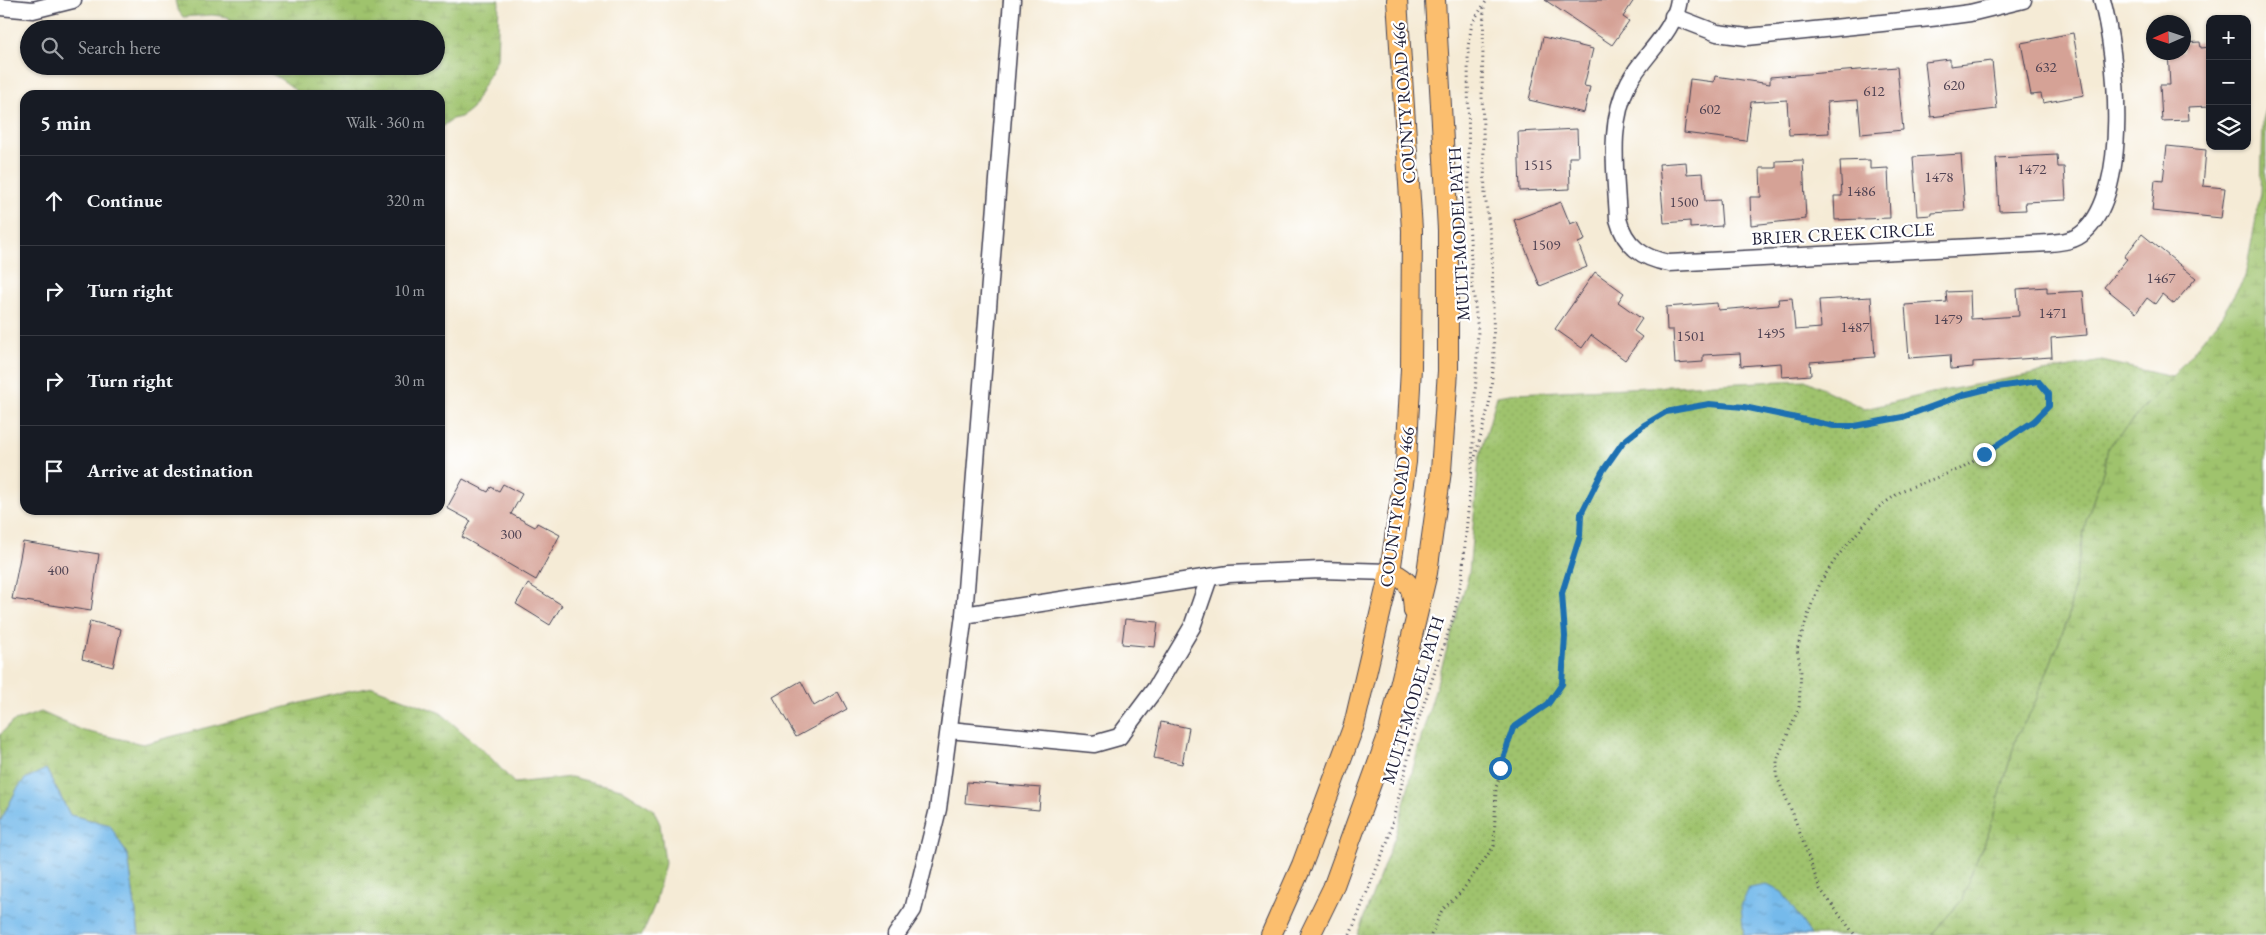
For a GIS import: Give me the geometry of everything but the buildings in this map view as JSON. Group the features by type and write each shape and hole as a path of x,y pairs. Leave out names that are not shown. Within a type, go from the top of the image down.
{"main road":[{"name":"COUNTY ROAD 466","path":"1271,935 1302,865 1354,725 1390,572 1406,462 1411,368 1412,230 1397,0"},
{"name":"COUNTY ROAD 466","path":"1310,935 1332,888 1388,736 1427,573 1441,471 1448,371 1448,230 1435,0"},
{"path":"1390,572 1404,577 1413,592 1415,620"}],"street":[{"path":"0,7 33,10 69,3 73,0"},
{"path":"896,935 913,910 938,809 964,614 1012,0"},
{"name":"BRIER CREEK CIRCLE","path":"1679,0 1666,32 1629,82 1616,126 1615,157 1618,218 1621,232 1638,251 1650,259 1669,263 2048,243 2068,241 2084,233 2103,206 2115,150 2117,122 2113,59 2109,25 2102,0"},
{"path":"1673,16 1717,33 1747,37 1940,18 2023,0"},
{"path":"964,614 1229,574 1320,570 1390,572"},
{"path":"949,730 1094,744 1119,737 1155,689 1192,627 1209,578"}],"path":[{"name":"MULTI-MODEL PATH","path":"1350,935 1388,840 1416,727 1454,615 1462,577 1472,467 1478,331 1472,281 1469,218 1468,47 1472,23 1487,0"},
{"name":"MULTI-MODEL PATH","path":"1472,467 1489,405 1494,361 1492,248 1486,195 1482,94 1484,5"},
{"path":"1431,935 1442,910 1462,891 1494,846 1496,788 1513,728 1548,704 1562,684 1565,636 1562,593 1580,536 1581,514 1602,472 1623,442 1666,412 1694,406 1709,404 1744,407 1834,426 1855,426 1903,417 1963,395 1991,388 2038,381 2049,394 2049,406 2034,421 1960,469 1903,490 1880,507 1857,531 1821,581 1797,649 1800,670 1799,707 1777,760 1777,777 1793,814 1820,890 1855,935"}],"green space":[{"path":"175,0 499,0 497,59 472,108 461,117 452,119 445,124 445,90 295,90 274,75 445,75 445,20 230,20 228,17 212,15 183,17 177,9"},
{"path":"2266,109 2266,935 1931,935 1962,900 1989,832 2017,736 2033,708 2068,619 2086,521 2104,469 2108,447 2172,377 2221,317 2245,277 2261,192 2263,120"},
{"path":"2102,361 2172,377 2108,447 2104,469 2086,521 2068,619 2033,708 2017,736 1989,832 1962,900 1931,935 1357,935 1396,834 1421,738 1469,573 1479,459 1497,396 1516,393 1805,380 1865,409 1932,393"},
{"path":"373,687 441,713 490,757 514,783 571,777 621,789 653,809 660,824 665,863 655,904 642,935 139,935 128,856 110,825 70,815 46,769 17,789 0,822 0,735 12,722 41,712 84,731 143,744 336,694"}],"water":[{"path":"46,769 70,815 110,825 128,856 139,935 0,935 0,822 17,789 25,779"},
{"path":"1767,885 1782,892 1811,935 1744,935 1741,906 1749,888"}],"route":[{"path":"1500,768 1513,728 1548,704 1562,684 1565,636 1562,593 1580,536 1581,514 1602,472 1623,442 1644,425 1666,412 1709,404 1744,407 1834,426 1855,426 1903,417 1963,395 1991,388 2038,381 2049,394 2049,406 2034,421 1984,454"}]}
